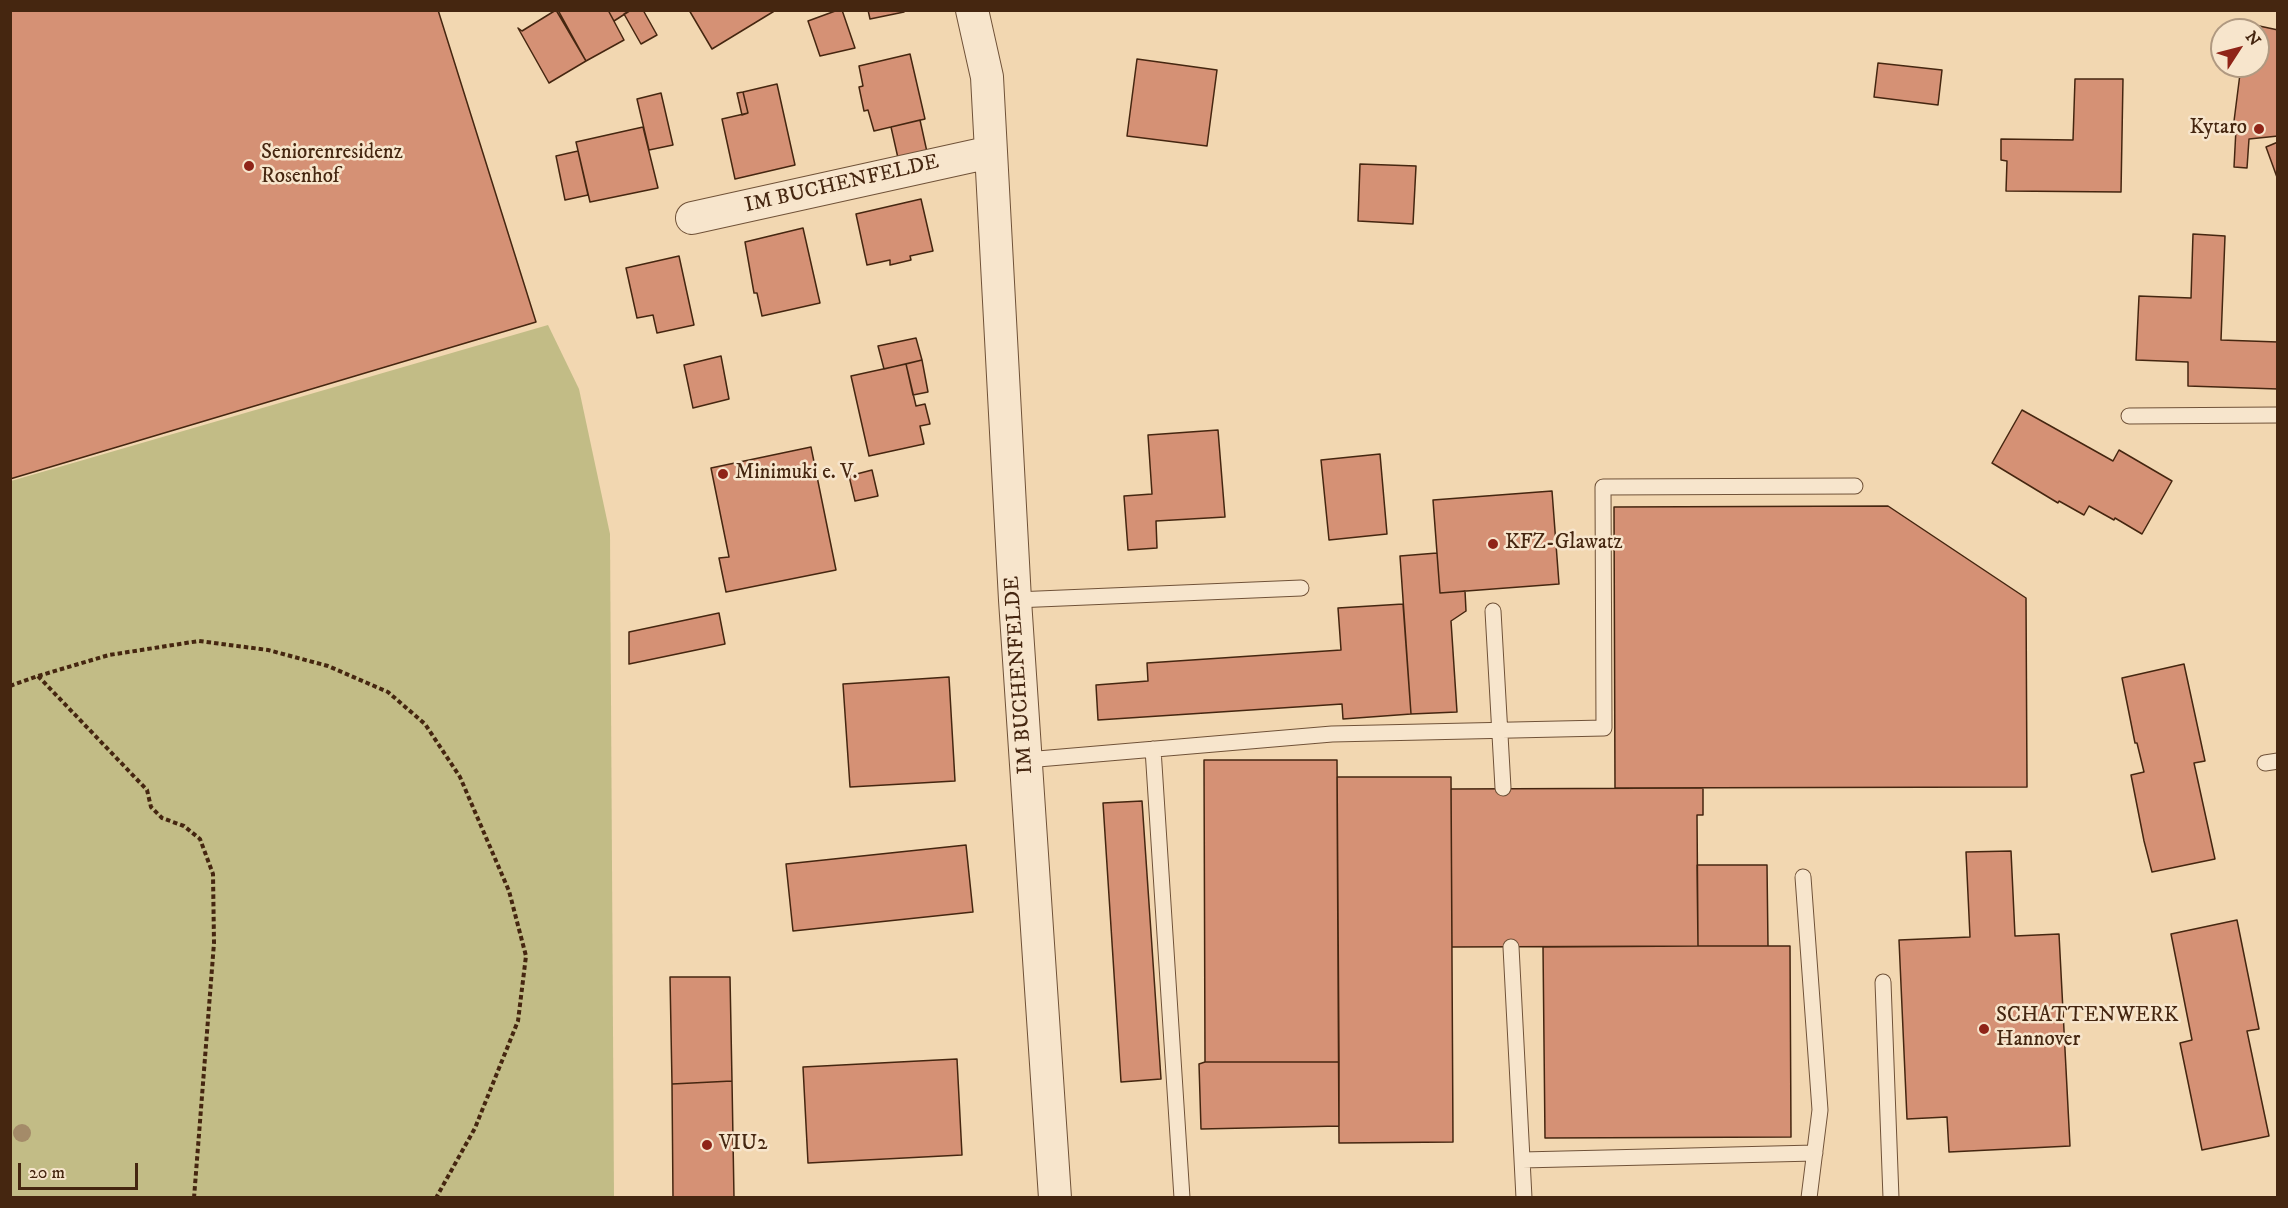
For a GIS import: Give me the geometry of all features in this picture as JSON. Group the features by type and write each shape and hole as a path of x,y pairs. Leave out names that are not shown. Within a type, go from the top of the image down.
{"street":[{"name":"IM BUCHENFELDE","path":"972,10 987,77 1015,600 1055,1197"},
{"name":"IM BUCHENFELDE","path":"692,218 991,152"}],"lane":[{"path":"2129,416 2277,415"},
{"path":"1026,760 1332,734 1604,728 1603,487 1856,486"},
{"path":"1015,600 1301,588"},
{"path":"1493,611 1503,789"},
{"path":"1153,749 1182,1197"},
{"path":"1803,877 1820,1110 1809,1197"},
{"path":"1511,947 1524,1197"},
{"path":"1883,982 1891,1197"},
{"path":"1522,1160 1815,1153"}],"path":[{"path":"10,686 109,655 199,641 267,650 328,666 388,692 425,724 460,777 509,891 525,956 518,1021 476,1128 436,1197"},
{"path":"38,676 147,790 151,807 162,818 184,826 200,839 213,874 214,943 194,1197"}],"shaded area":[{"path":"548,325 579,389 610,534 614,1197 11,1197 11,481"}],"building":[{"name":"Seniorenresidenz Rosenhof","path":"10,10 438,10 536,322 10,479"},
{"path":"556,10 586,61 549,83 518,28 522,31"},
{"path":"558,10 608,10 624,40 586,61"},
{"path":"608,10 631,10 614,21"},
{"path":"631,10 643,10 657,35 641,44 624,14"},
{"path":"689,10 776,10 712,49"},
{"path":"842,10 855,48 820,56 808,21"},
{"path":"868,10 904,10 904,12 870,19"},
{"path":"2270,28 2278,30 2278,136 2249,139 2247,168 2234,167 2236,129 2233,129 2239,78 2270,78"},
{"path":"910,54 925,119 874,131 868,110 864,111 859,87 863,86 859,66"},
{"path":"1137,59 1217,70 1207,146 1127,136"},
{"path":"1878,63 1942,70 1938,105 1874,97"},
{"path":"2075,79 2123,79 2121,192 2006,191 2007,161 2001,160 2001,139 2073,140"},
{"path":"777,84 795,165 735,179 722,119 748,113 743,92"},
{"path":"743,92 748,113 742,115 737,93"},
{"path":"661,93 673,145 649,150 637,99"},
{"path":"920,120 927,152 898,158 891,127"},
{"path":"643,127 658,188 590,202 576,142"},
{"path":"2278,142 2278,180 2266,147"},
{"path":"578,151 588,195 565,200 556,156"},
{"path":"1360,164 1416,166 1413,224 1358,221"},
{"path":"921,199 933,251 910,256 911,260 890,265 890,260 867,265 856,214"},
{"path":"803,228 820,303 762,316 757,293 754,293 745,242"},
{"path":"2193,234 2225,236 2221,340 2278,342 2278,389 2188,386 2188,362 2136,360 2139,296 2191,298"},
{"path":"679,256 694,325 657,333 653,315 637,318 626,268"},
{"path":"916,338 922,360 884,369 878,346"},
{"path":"721,356 729,399 693,408 684,365"},
{"path":"922,360 928,392 913,395 906,364"},
{"path":"906,364 916,406 925,404 930,424 920,426 924,444 869,456 851,376"},
{"path":"2022,410 2113,461 2119,450 2172,481 2142,534 2089,506 2084,515 2059,501 2058,503 1992,463"},
{"path":"1218,430 1225,517 1156,521 1157,548 1128,550 1124,496 1152,494 1148,435"},
{"path":"811,447 836,570 726,592 719,558 729,557 711,468"},
{"path":"1380,454 1387,534 1329,540 1321,460"},
{"path":"872,470 878,496 855,501 849,476"},
{"path":"1552,491 1559,584 1440,593 1433,500"},
{"path":"1888,506 2026,598 2027,787 1615,788 1614,507"},
{"path":"1437,553 1440,593 1465,591 1466,611 1451,621 1457,712 1411,714 1400,556"},
{"path":"1403,604 1411,714 1343,719 1342,704 1098,720 1096,685 1148,681 1147,663 1341,650 1338,608"},
{"path":"719,613 725,644 629,664 629,632"},
{"path":"2184,664 2205,761 2194,763 2215,859 2152,872 2131,775 2144,772 2137,743 2135,743 2122,678"},
{"path":"949,677 955,781 850,787 843,684"},
{"path":"1204,760 1337,760 1339,1062 1205,1062"},
{"path":"1337,777 1451,777 1453,1142 1339,1143"},
{"path":"1703,788 1703,815 1697,815 1698,946 1452,947 1451,789"},
{"path":"1142,801 1161,1079 1121,1082 1103,803"},
{"path":"966,845 973,912 793,931 786,864"},
{"name":"SCHATTENWERK Hannover","path":"2011,851 2015,936 2059,934 2070,1146 1949,1152 1947,1117 1907,1119 1899,940 1970,937 1966,852"},
{"path":"1697,865 1767,865 1768,946 1698,946"},
{"path":"2237,920 2259,1029 2247,1031 2269,1136 2202,1150 2180,1043 2192,1040 2171,934"},
{"path":"1790,946 1791,1137 1545,1138 1543,947"},
{"path":"670,977 730,977 732,1081 672,1084"},
{"path":"957,1059 962,1155 808,1163 803,1067"},
{"path":"1205,1062 1339,1062 1339,1126 1201,1129 1199,1064"},
{"path":"732,1081 734,1198 673,1198 672,1084"}],"place":[{"name":"Kytaro","path":"2259,129"},
{"name":"Seniorenresidenz Rosenhof","path":"249,166"},
{"name":"Minimuki e. V.","path":"723,474"},
{"name":"KFZ-Glawatz","path":"1493,544"},
{"name":"SCHATTENWERK Hannover","path":"1984,1029"},
{"name":"VIU2","path":"707,1145"}]}
